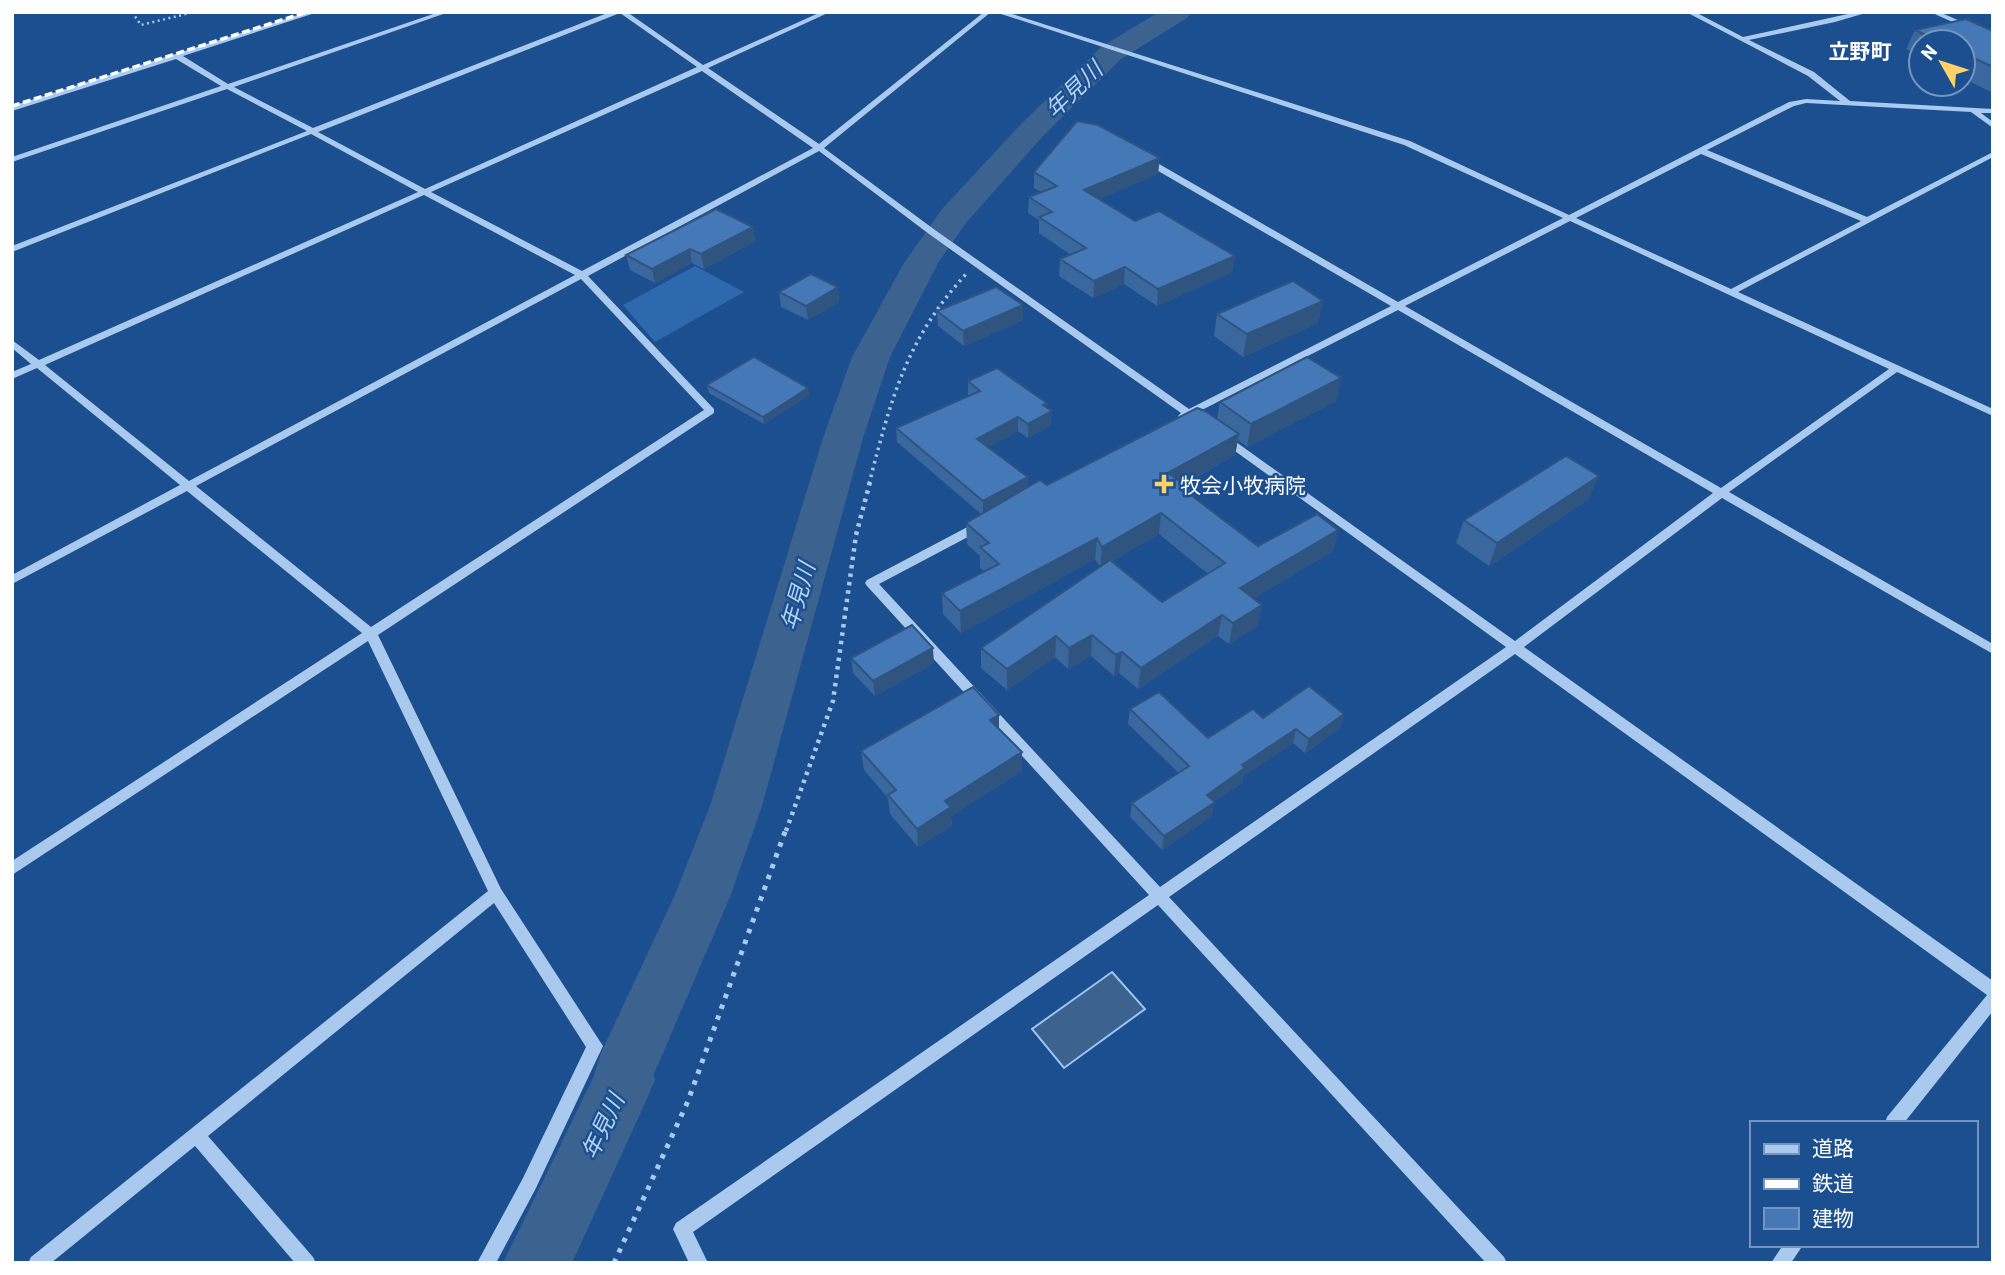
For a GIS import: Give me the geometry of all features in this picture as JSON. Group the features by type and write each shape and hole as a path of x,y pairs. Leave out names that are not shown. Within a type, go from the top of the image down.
{"street":[{"path":"12,109 315,12"},
{"path":"12,160 446,12"},
{"path":"12,249 619,12 819,148 1201,421"},
{"path":"12,376 827,12"},
{"path":"12,580 819,148 988,12"},
{"path":"998,12 1407,143 1993,413"},
{"path":"1689,12 1811,74 1848,103"},
{"path":"1743,39 1779,29 1827,23 1866,12"},
{"path":"1933,12 1993,38"},
{"path":"12,869 710,411 582,275 228,87 177,56"},
{"path":"1165,426 1792,104 1806,101 1993,111"},
{"path":"1974,111 1993,126"},
{"path":"1702,150 1869,221"},
{"path":"1130,151 1993,650"},
{"path":"1732,292 1993,154"},
{"path":"12,343 372,634 496,893 595,1046 529,1184 486,1263"},
{"path":"699,1263 682,1230 1514,648 1721,493 1895,369"},
{"path":"1212,429 1993,990"},
{"path":"994,518 871,583 1158,898 1498,1263"},
{"path":"37,1263 496,893"},
{"path":"1895,1121 1993,999"},
{"path":"197,1136 307,1263"},
{"path":"1780,1263 1792,1247"}],"path":[{"path":"132,12 141,25 194,12"},
{"path":"614,1263 688,1101 833,701 856,536 889,406 910,353 941,301 974,261"}],"shaded area":[{"path":"695,266 744,292 655,342 623,305"},
{"path":"1112,972 1145,1009 1064,1068 1032,1029"}],"building":[{"path":"1966,19 1993,31 1993,67 1977,60 1977,28 1924,28"},
{"path":"1077,121 1098,125 1160,158 1084,190 1135,221 1159,211 1235,256 1158,289 1125,267 1094,281 1060,259 1086,248 1039,217 1052,212 1029,197 1057,186 1034,172"},
{"path":"716,209 753,227 701,254 690,249 652,269 626,255"},
{"path":"811,274 838,287 806,306 779,292"},
{"path":"1293,281 1323,301 1247,334 1217,314"},
{"path":"996,287 1023,305 963,331 937,311"},
{"path":"754,357 808,388 763,417 707,385"},
{"path":"1307,357 1341,378 1251,424 1220,402"},
{"path":"997,368 1047,403 1043,405 1052,411 1028,424 1018,417 977,439 1028,477 983,501 896,428 980,391 968,381"},
{"path":"1197,408 1239,434 1168,473 1196,494 1192,496 1258,546 1317,514 1338,530 1240,588 1262,605 1233,623 1222,615 1141,668 1122,652 1116,655 1092,635 1069,648 1056,636 1007,669 981,648 1110,560 1162,602 1225,563 1161,513 1102,547 1097,538 960,611 942,593 999,564 980,547 989,543 966,523 1040,480 1047,485"},
{"path":"1566,456 1599,476 1497,543 1464,520"},
{"path":"912,625 933,648 873,681 851,658"},
{"path":"1309,686 1344,714 1309,739 1296,729 1242,765 1245,768 1207,795 1215,802 1164,836 1132,803 1189,766 1130,709 1159,692 1208,738 1253,709 1263,718"},
{"path":"973,687 999,715 990,720 1022,752 945,801 951,807 917,829 888,795 896,790 861,751"}],"waterway":[{"name":"年見川","path":"537,1263 624,1080 623,1074 702,897 736,806 843,438 871,357 921,263 954,216 1032,130 1111,53 1178,12"}],"railway":[{"path":"12,106 307,12"}],"place":[{"name":"牧会小牧病院","path":"1164,484"}],"district":[{"name":"立野町","path":"1860,50"}]}
